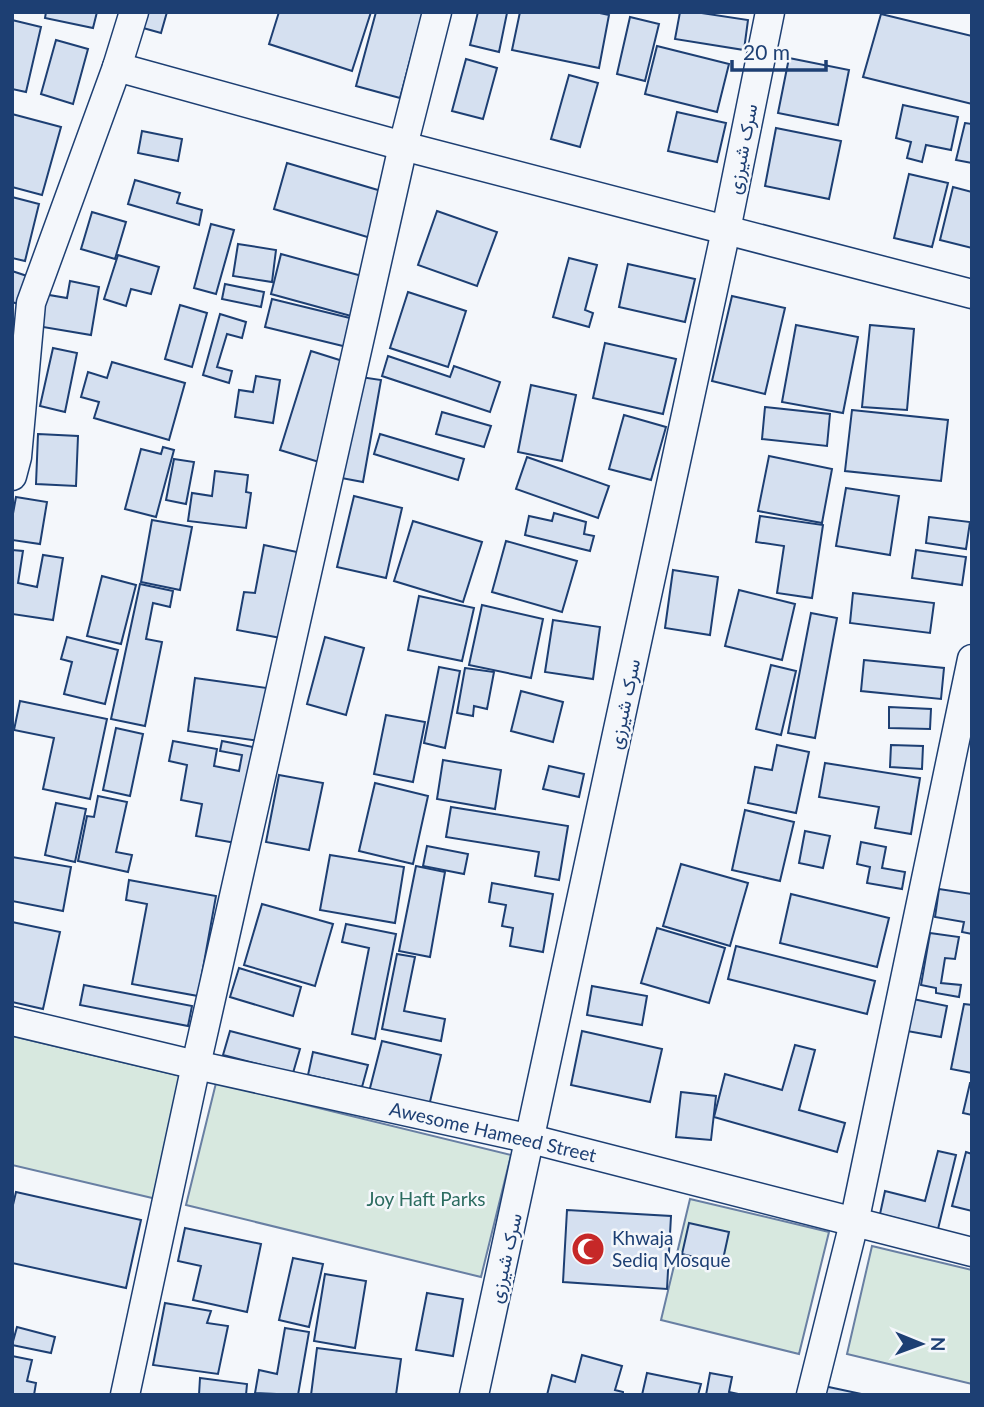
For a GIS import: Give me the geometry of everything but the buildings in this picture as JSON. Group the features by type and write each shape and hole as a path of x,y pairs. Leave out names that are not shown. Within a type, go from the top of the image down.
{"street":[{"path":"12,476 17,457 31,303 117,68 134,12"},
{"path":"125,1395 403,146 436,12"},
{"name":"سرک شیرزی","path":"474,1395 726,230 770,12"},
{"path":"117,68 403,146 972,294"},
{"path":"811,1395 854,1223 972,659"},
{"name":"Awesome Hameed Street","path":"12,1021 531,1139 972,1252"}],"green space":[{"path":"12,1036 194,1079 165,1201 12,1165"},
{"name":"Joy Haft Parks","path":"216,1083 511,1155 481,1277 186,1205"},
{"path":"690,1199 829,1232 799,1354 661,1320"},
{"path":"872,1246 972,1270 972,1384 847,1354"}],"place":[{"name":"Khwaja Sediq Mosque","path":"588,1249"}]}
